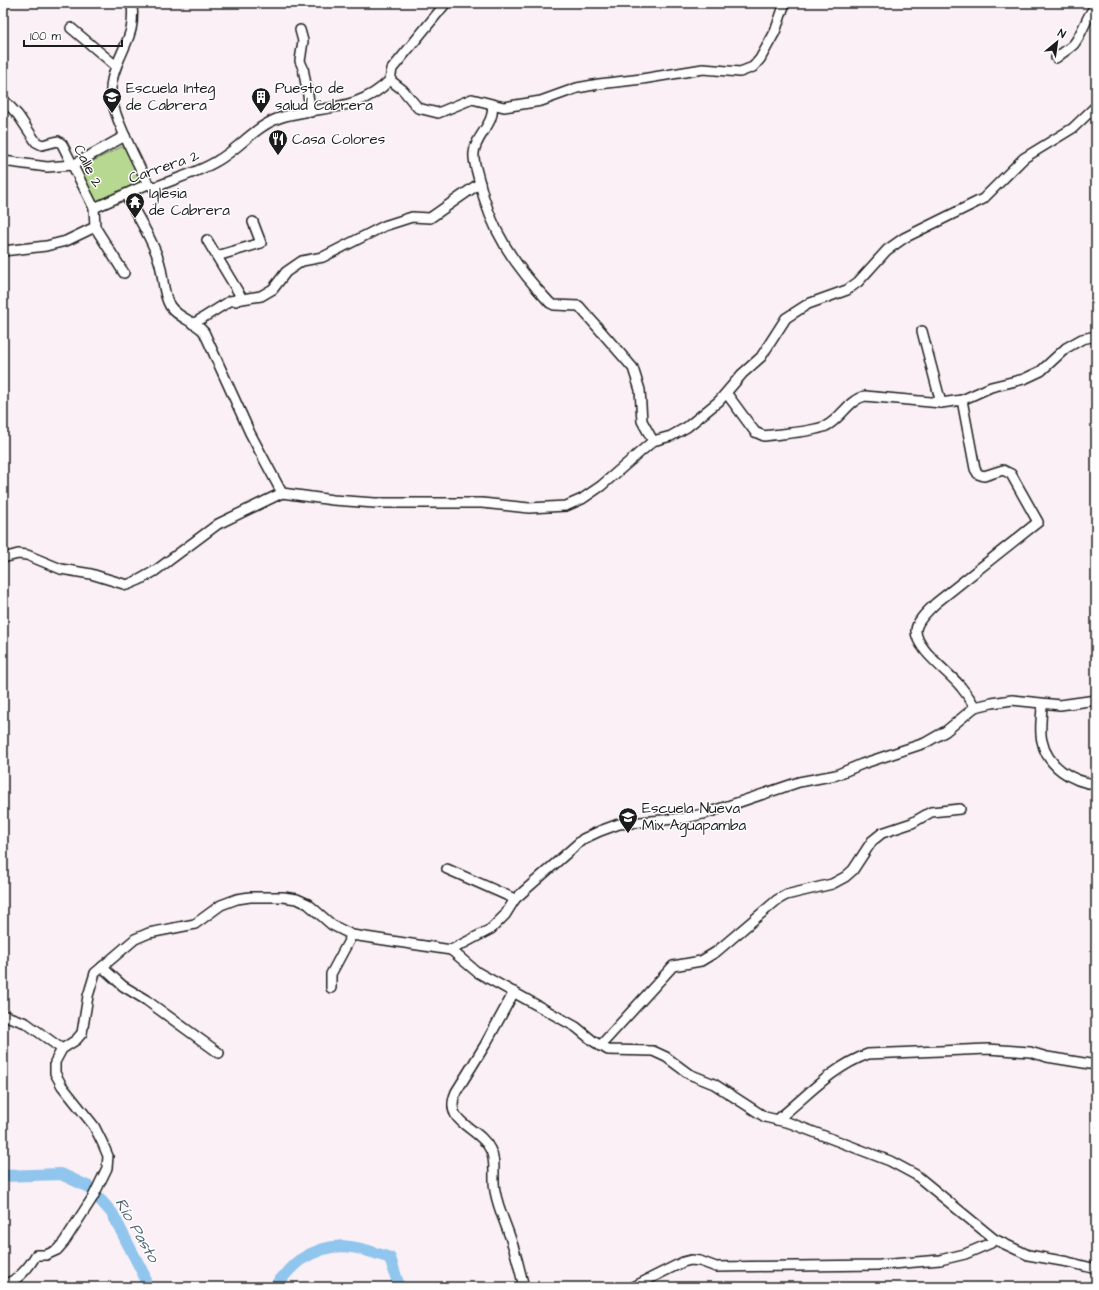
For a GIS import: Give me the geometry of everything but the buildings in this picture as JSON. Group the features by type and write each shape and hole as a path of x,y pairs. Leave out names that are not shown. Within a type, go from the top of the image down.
{"street":[{"path":"132,3 133,16 129,36 116,66 111,88 112,98 125,136 148,184"},
{"path":"446,3 392,69 390,80 403,90 418,108 429,112 438,113 472,99 504,107 541,101 577,88 692,70 703,69 732,73 746,71 753,67 768,47 785,3"},
{"path":"1056,58 1073,44 1083,29 1089,14 1096,5"},
{"path":"71,28 116,66"},
{"path":"300,30 303,41 300,61 311,112"},
{"name":"Carrera 2","path":"94,208 148,184 153,187 158,186 210,165 236,148 260,127 270,121 354,103 390,80"},
{"name":"Calle 2","path":"3,99 18,115 36,142 42,145 58,141 62,144 94,208 95,227 124,272"},
{"path":"492,105 492,115 474,150 480,184 504,246 521,271 554,305 579,306 633,368 640,390 642,421 653,441"},
{"path":"3,558 18,554 27,555 61,569 91,574 127,584 139,580 155,571 218,524 282,493 333,500 375,503 482,503 544,508 566,506 582,499 601,486 653,441 671,436 687,427 727,394 742,374 761,357 786,318 808,304 847,290 858,282 887,250 904,238 983,199 1024,158 1073,128 1096,106"},
{"path":"3,161 47,167 73,164 125,136"},
{"path":"193,324 230,302 261,296 274,289 286,272 302,261 323,258 384,226 412,217 430,218 480,184"},
{"path":"126,195 157,256 162,272 165,295 171,307 179,316 199,326 204,332 250,433 282,493"},
{"path":"217,256 261,243 253,222"},
{"path":"3,251 46,246 66,241 95,227"},
{"path":"207,240 240,295 236,301"},
{"path":"922,331 941,402"},
{"path":"727,394 755,432 764,436 826,426 853,401 865,396 941,402 962,400 974,393 1024,378 1041,371 1066,348 1082,339 1096,336"},
{"path":"962,400 975,468 978,474 984,476 1003,470 1011,474 1038,522 936,603 923,616 916,629 918,639 926,652 961,687 976,707"},
{"path":"451,950 491,929 505,915 515,899 583,839 600,831 619,824 685,818 707,813 799,782 836,775 862,764 925,743 946,731 976,707 1012,700 1042,704 1075,704 1096,700"},
{"path":"1042,704 1041,740 1044,750 1051,761 1061,771 1074,780 1096,784"},
{"path":"600,1046 673,966 701,961 716,952 777,900 786,895 832,884 845,877 853,870 872,841 882,833 912,823 931,812 960,809"},
{"path":"447,869 515,899"},
{"path":"3,1284 9,1283 30,1267 36,1255 46,1256 57,1250 64,1242 93,1197 107,1168 108,1156 94,1126 62,1086 55,1073 55,1062 62,1049 76,1040 82,1033 92,980 102,967 135,939 150,933 179,929 196,924 221,905 250,897 297,899 308,904 332,925 352,935 451,950 477,972 576,1026 600,1046 608,1050 619,1052 636,1050 653,1052 666,1057 688,1074 714,1084 765,1117 890,1161 916,1175 994,1239 1028,1256 1068,1262 1096,1269"},
{"path":"331,988 332,974 352,935"},
{"path":"102,967 123,986 146,1000 219,1053"},
{"path":"514,992 485,1045 456,1092 452,1108 454,1115 486,1142 491,1150 494,1160 495,1192 524,1287"},
{"path":"3,1015 26,1023 62,1049"},
{"path":"777,1120 838,1068 853,1059 868,1054 988,1049 1030,1052 1047,1057 1096,1065"},
{"path":"633,1287 683,1262 691,1260 716,1268 880,1265 951,1259 991,1243 994,1239"}],"green space":[{"path":"125,145 144,183 98,205 79,168"}],"waterway":[{"name":"Río Pasto","path":"3,1176 61,1174 89,1187 112,1213 144,1275 146,1287"},
{"name":"Río Pasto","path":"274,1287 296,1263 312,1253 323,1249 345,1246 366,1250 390,1258 398,1283 397,1287"}],"place":[{"name":"Escuela Integ de Cabrera","path":"112,114"},
{"name":"Puesto de salud Cabrera","path":"261,114"},
{"name":"Casa Colores","path":"278,156"},
{"name":"Iglesia de Cabrera","path":"135,219"},
{"name":"Escuela Nueva Mix Aguapamba","path":"628,834"}]}
